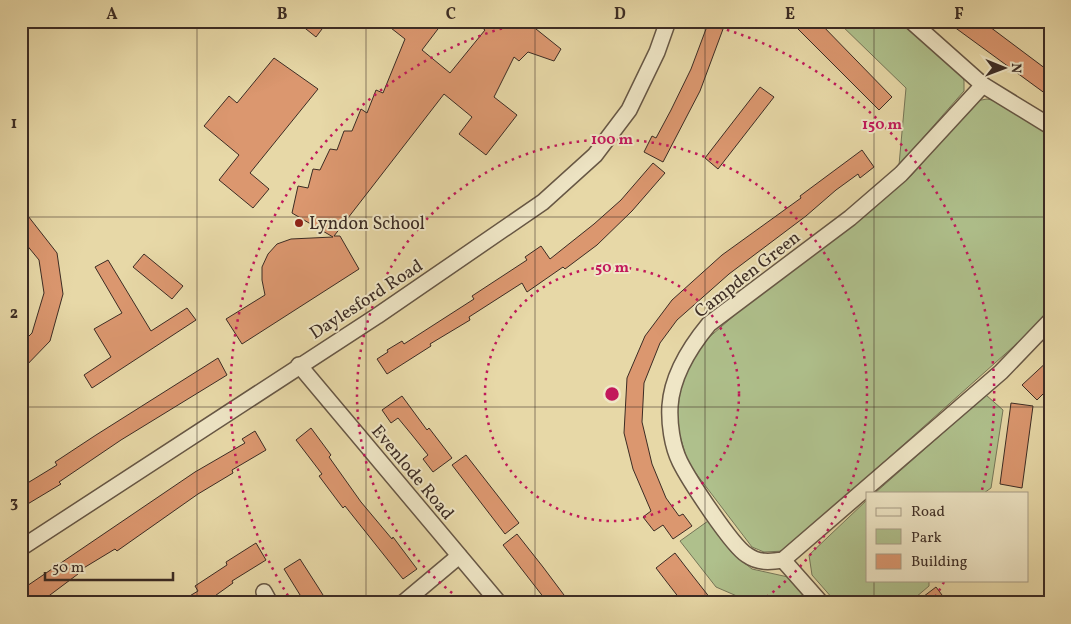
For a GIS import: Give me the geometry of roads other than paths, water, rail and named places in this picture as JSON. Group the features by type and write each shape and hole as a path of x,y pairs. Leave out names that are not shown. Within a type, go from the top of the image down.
{"street":[{"name":"Daylesford Road","path":"21,548 299,365 377,316 543,202 595,155 629,110 657,52 668,21"},
{"path":"911,21 983,85 1050,126"},
{"name":"Campden Green","path":"783,560 765,563 746,555 722,527 679,461 672,435 670,408 676,378 696,340 709,324 850,218 901,174 983,85"},
{"path":"821,603 783,560 1001,372 1050,321"},
{"name":"Evenlode Road","path":"299,365 499,603"},
{"path":"403,603 459,556"}],"place":[{"name":"Lyndon School","path":"299,223"}]}
